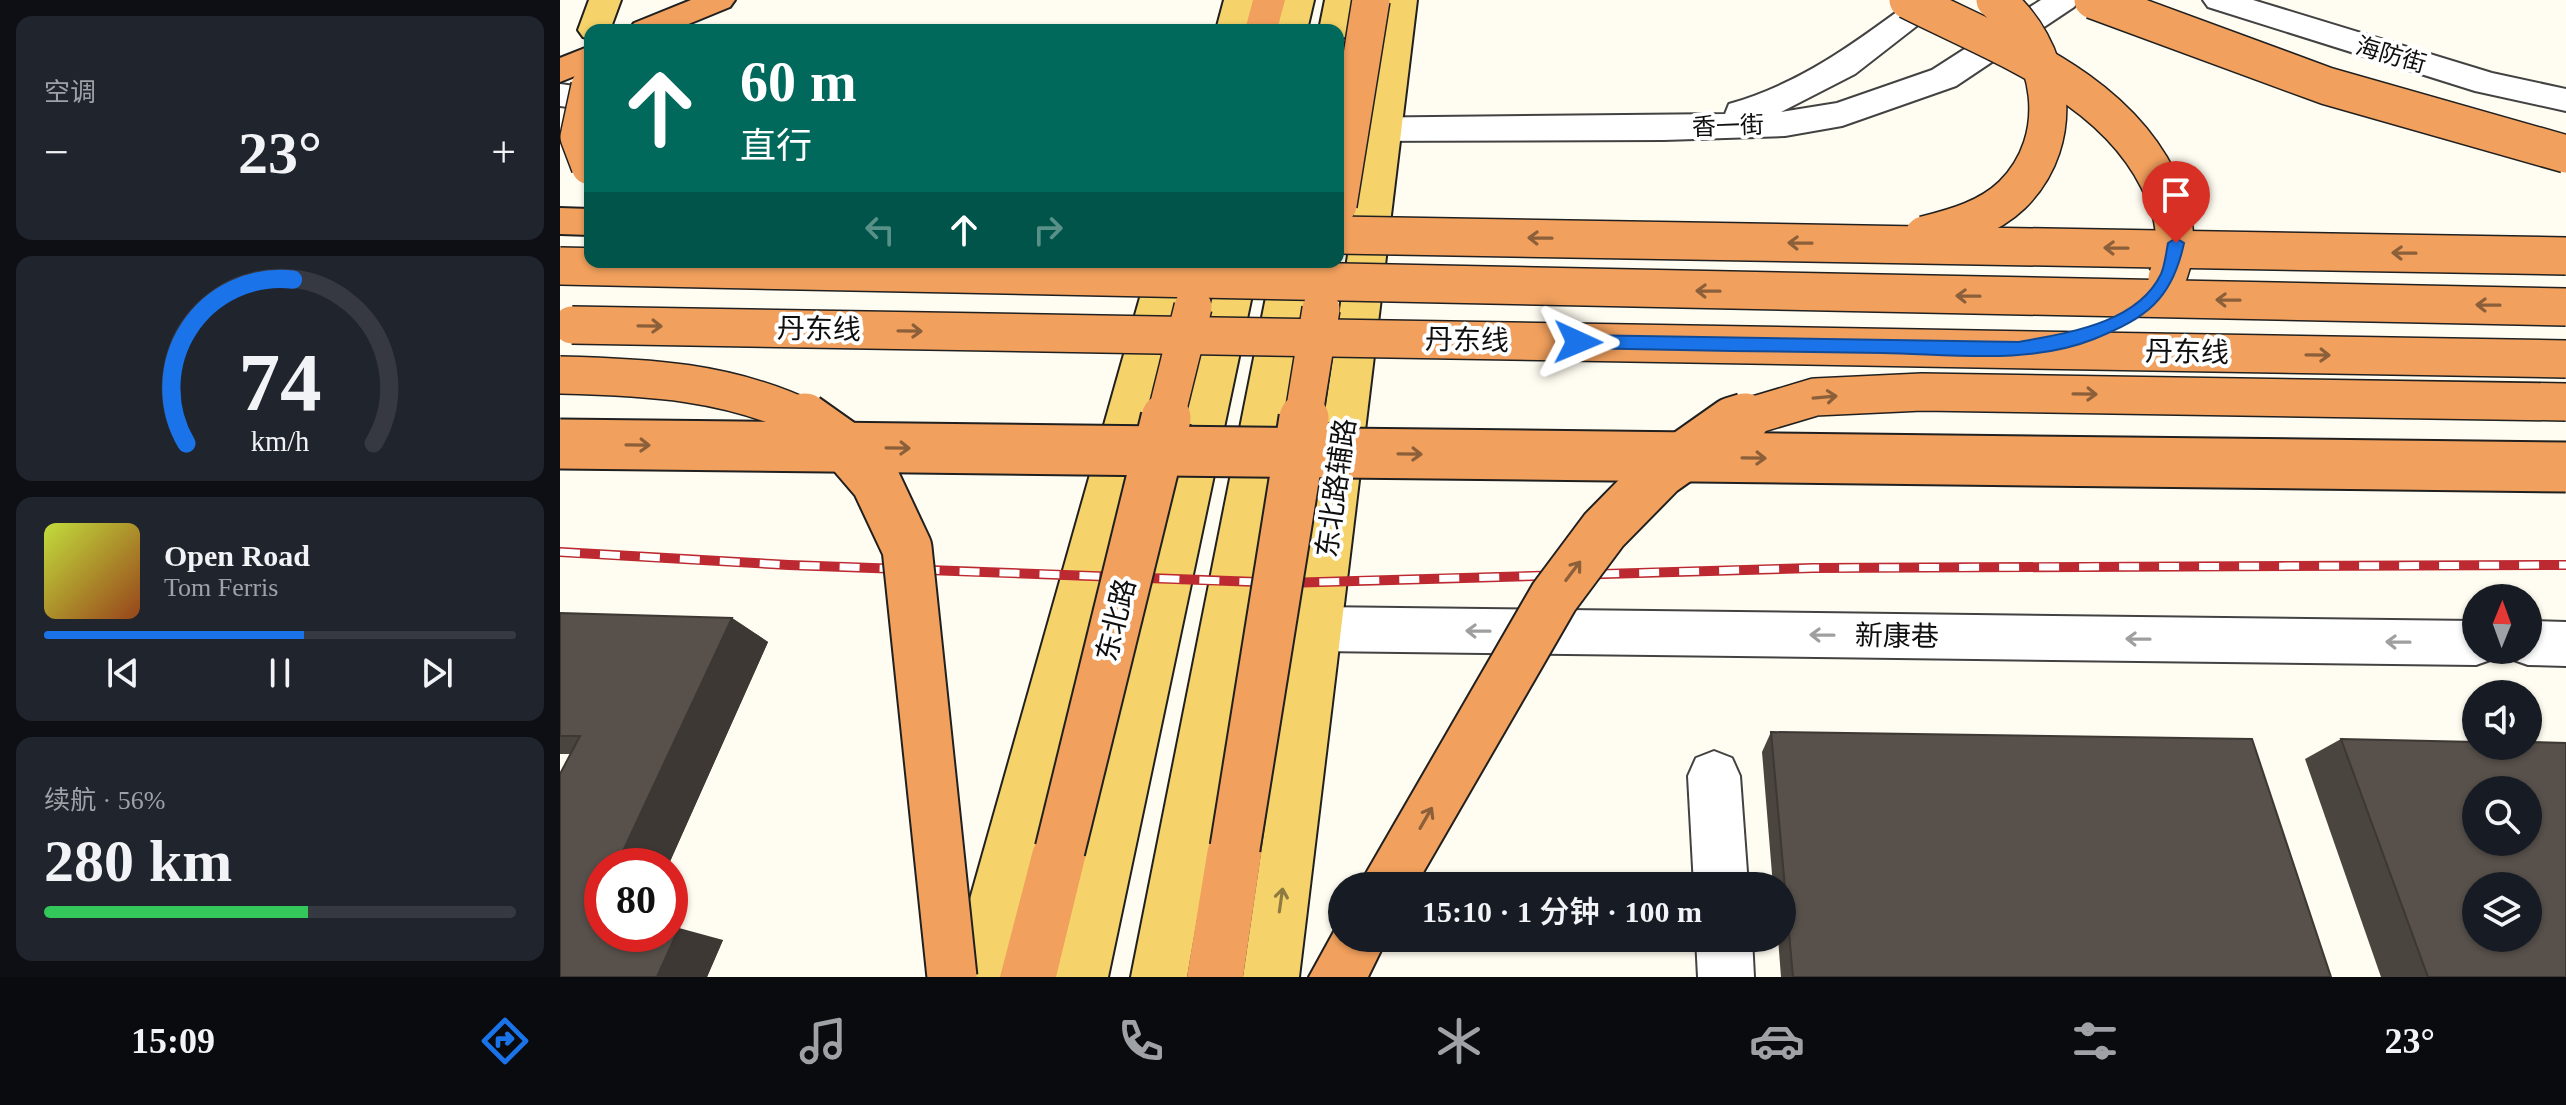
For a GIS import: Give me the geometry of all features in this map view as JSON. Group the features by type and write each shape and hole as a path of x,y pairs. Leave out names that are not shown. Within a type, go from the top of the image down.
{"highway":[{"path":"639,24 668,0"},
{"path":"660,24 719,0"},
{"path":"1263,24 1269,0"},
{"path":"1344,168 1371,0"},
{"path":"1908,0 2059,80 2104,111 2135,140 2155,171 2170,209 2176,243 2169,275 2154,297 2125,318 2087,335 2019,349"},
{"path":"1866,244 1925,235 1974,221 2008,197 2033,170 2048,139 2051,108 2045,76 2032,40 2010,11 1995,0"},
{"path":"2093,0 2183,36 2363,98 2566,154"},
{"path":"560,71 584,60"},
{"path":"584,103 577,122 584,158"},
{"path":"560,221 584,222"},
{"path":"1344,235 2566,256"},
{"path":"560,266 584,266"},
{"path":"658,268 2566,307"},
{"name":"东北路","path":"1028,977 1203,268"},
{"path":"1215,977 1328,268"},
{"name":"丹东线","path":"564,324 2566,359"},
{"path":"560,375 712,384 783,404 837,436 878,484 907,548 952,977"},
{"path":"1395,872 1554,597 1604,530 1661,472 1732,422 1815,397 1922,392 2566,402"},
{"path":"560,444 2566,467"},
{"path":"1337,977 1351,952"}],"main road":[{"path":"596,24 605,0"},
{"path":"1234,24 1240,0"},
{"path":"1292,24 1298,0"},
{"path":"1336,24 1341,0"},
{"name":"东北路辅路","path":"1271,977 1401,0"},
{"path":"976,977 1167,268"},
{"path":"1080,977 1239,268"},
{"path":"1159,977 1291,268"},
{"path":"1184,842 1317,629"},
{"path":"1012,843 1109,845"}],"street":[{"name":"香一街","path":"1664,128 1757,108 1828,77 1934,0"},
{"name":"香一街","path":"1664,128 1785,124 1842,114 1894,98 1944,78 2063,0"},
{"name":"海防街","path":"2219,0 2487,83 2566,100"},
{"path":"560,95 584,98"},
{"path":"1344,130 1664,128"},
{"name":"新康巷","path":"1317,629 2462,643"},
{"path":"2542,643 2566,644"},
{"path":"1714,776 1720,872"},
{"path":"1725,952 1726,977"}],"building":[{"path":"560,613 732,618 624,848 584,848 584,952 668,952 657,977 560,977 560,774 580,736 560,736"},
{"path":"1771,732 2252,739 2331,977 1793,977 1791,952 1796,952 1796,872 1784,872"},
{"path":"2341,739 2462,742 2462,760 2542,760 2542,742 2566,743 2566,977 2428,977"}],"railway":[{"path":"2083,0 2315,75 2566,139"},
{"path":"560,552 789,565 1284,583 1813,568 2566,565"}],"route":[{"path":"1578,342 2019,349 2087,335 2125,318 2154,297 2169,275 2176,243"}]}
